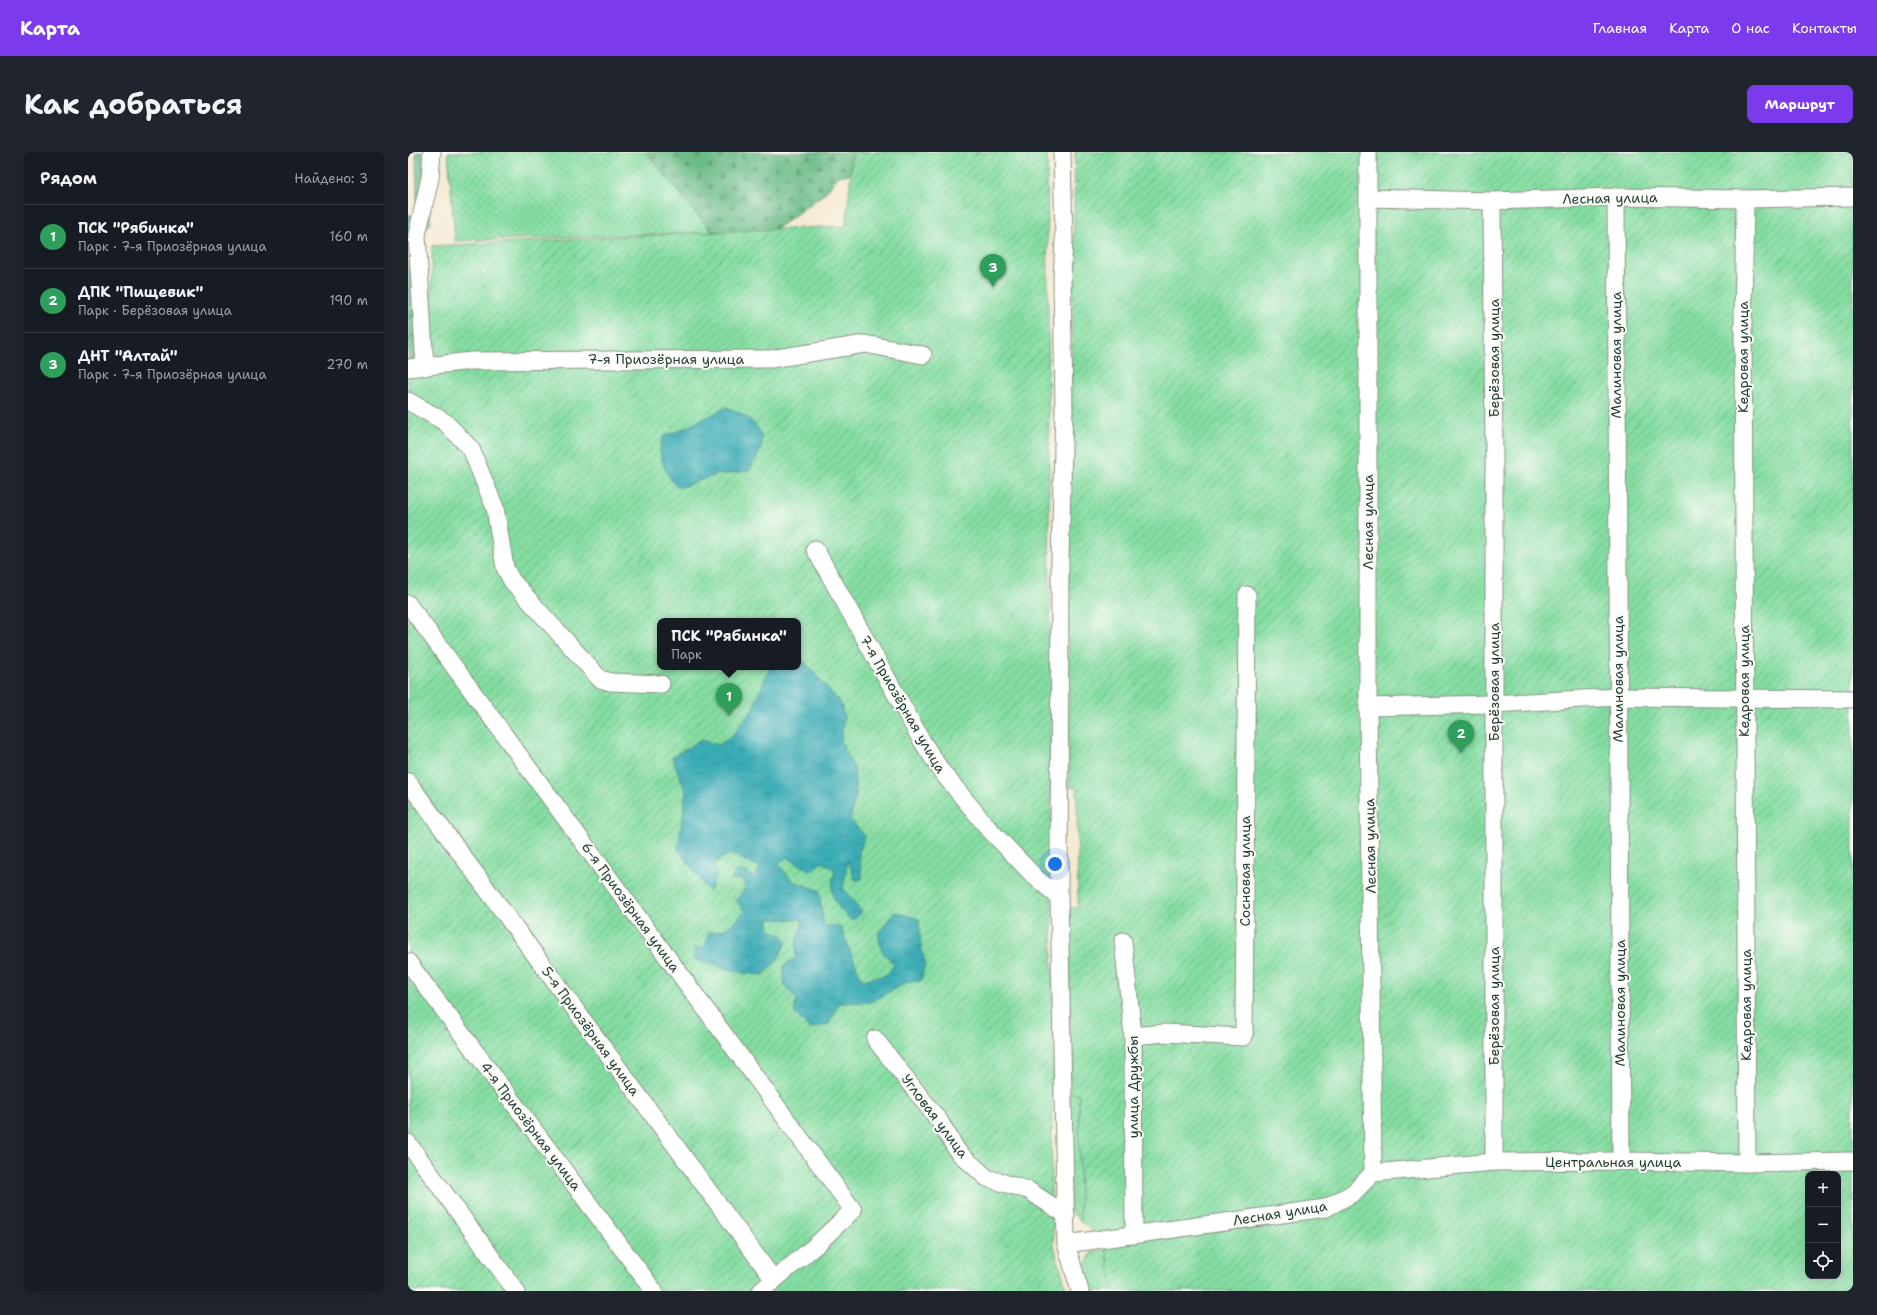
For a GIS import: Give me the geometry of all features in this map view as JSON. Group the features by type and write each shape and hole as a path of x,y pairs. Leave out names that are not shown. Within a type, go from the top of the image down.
{"street":[{"path":"425,367 417,235 430,178 432,152"},
{"path":"1062,152 1064,240 1062,278 1064,409 1060,560 1059,897 1066,1244 1080,1291"},
{"name":"Лесная улица","path":"1066,1244 1326,1208 1353,1193 1373,1173 1368,707 1368,152"},
{"name":"Лесная улица","path":"1368,198 1492,201 1616,197 1745,199 1853,197"},
{"name":"Малиновая улица","path":"1616,197 1621,1161"},
{"name":"Кедровая улица","path":"1745,199 1743,324 1747,1163"},
{"name":"Берёзовая улица","path":"1492,201 1494,446 1494,1162"},
{"name":"7-я Приозёрная улица","path":"408,368 472,361 771,359 865,344 923,355"},
{"path":"408,401 445,422 471,449 495,508 504,568 512,580 600,679 611,682 661,684"},
{"name":"7-я Приозёрная улица","path":"815,549 918,734 942,772 989,829 1034,876 1059,897"},
{"name":"Сосновая улица","path":"1133,1036 1164,1033 1244,1037 1247,595"},
{"name":"6-я Приозёрная улица","path":"408,604 853,1210 774,1280"},
{"path":"1368,707 1493,704 1618,697 1853,699"},
{"name":"5-я Приозёрная улица","path":"408,782 774,1280"},
{"name":"улица Дружбы","path":"1123,941 1133,1036 1134,1235"},
{"name":"4-я Приозёрная улица","path":"408,962 654,1291"},
{"name":"Угловая улица","path":"876,1039 940,1122 958,1152 987,1178 1028,1190 1066,1215"},
{"path":"408,1143 516,1291"},
{"name":"Центральная улица","path":"1373,1173 1494,1162 1621,1161 1747,1163 1853,1161"},
{"path":"761,1291 774,1280"}],"green space":[{"path":"416,152 422,152 431,222 423,232 422,361 408,362 408,215 417,215"},
{"path":"448,152 646,152 712,232 455,241"},
{"path":"646,152 914,152 855,173 839,176 824,194 772,232 712,232"},
{"path":"853,152 1047,152 1053,1068 1051,1184 1054,1246 1067,1291 408,1291 408,364 431,362 432,246 846,226"},
{"path":"1075,152 1853,152 1853,1291 1114,1291 1106,1249 1089,1228 1080,1221 1079,1094 1070,1093 1070,908 1078,908 1077,788 1069,787 1068,587"},
{"path":"1070,1093 1079,1094 1080,1221 1070,1211"},
{"path":"1106,1249 1114,1291 1089,1291 1084,1266 1092,1252"}],"water":[{"path":"727,407 748,419 760,432 762,440 756,459 748,471 716,475 682,487 677,487 665,470 661,456 661,442 664,436 681,430"},
{"path":"801,657 841,704 844,717 841,741 854,768 856,794 850,819 865,836 859,852 862,879 855,880 848,860 843,888 862,912 852,921 837,904 834,898 832,886 835,870 822,862 811,871 787,857 779,864 792,881 819,890 824,926 840,926 862,980 887,975 894,964 882,952 878,934 894,912 919,919 921,947 925,963 921,981 907,982 871,1002 839,1003 829,1024 810,1029 794,1012 797,999 784,985 784,966 796,958 796,943 803,920 768,919 771,931 779,933 787,940 778,959 763,975 743,973 693,959 695,948 703,948 707,941 709,932 721,931 725,929 744,911 736,900 746,887 741,879 731,880 736,871 744,871 756,878 760,867 730,854 714,863 717,876 709,891 678,849 686,792 672,757 701,740 719,745 732,735 751,712 769,670 801,670"}],"place":[{"name":"ДНТ \"Алтай\"","path":"993,287"},
{"name":"ПСК \"Рябинка\"","path":"729,716"},
{"name":"ДПК \"Пищевик\"","path":"1461,753"}]}
